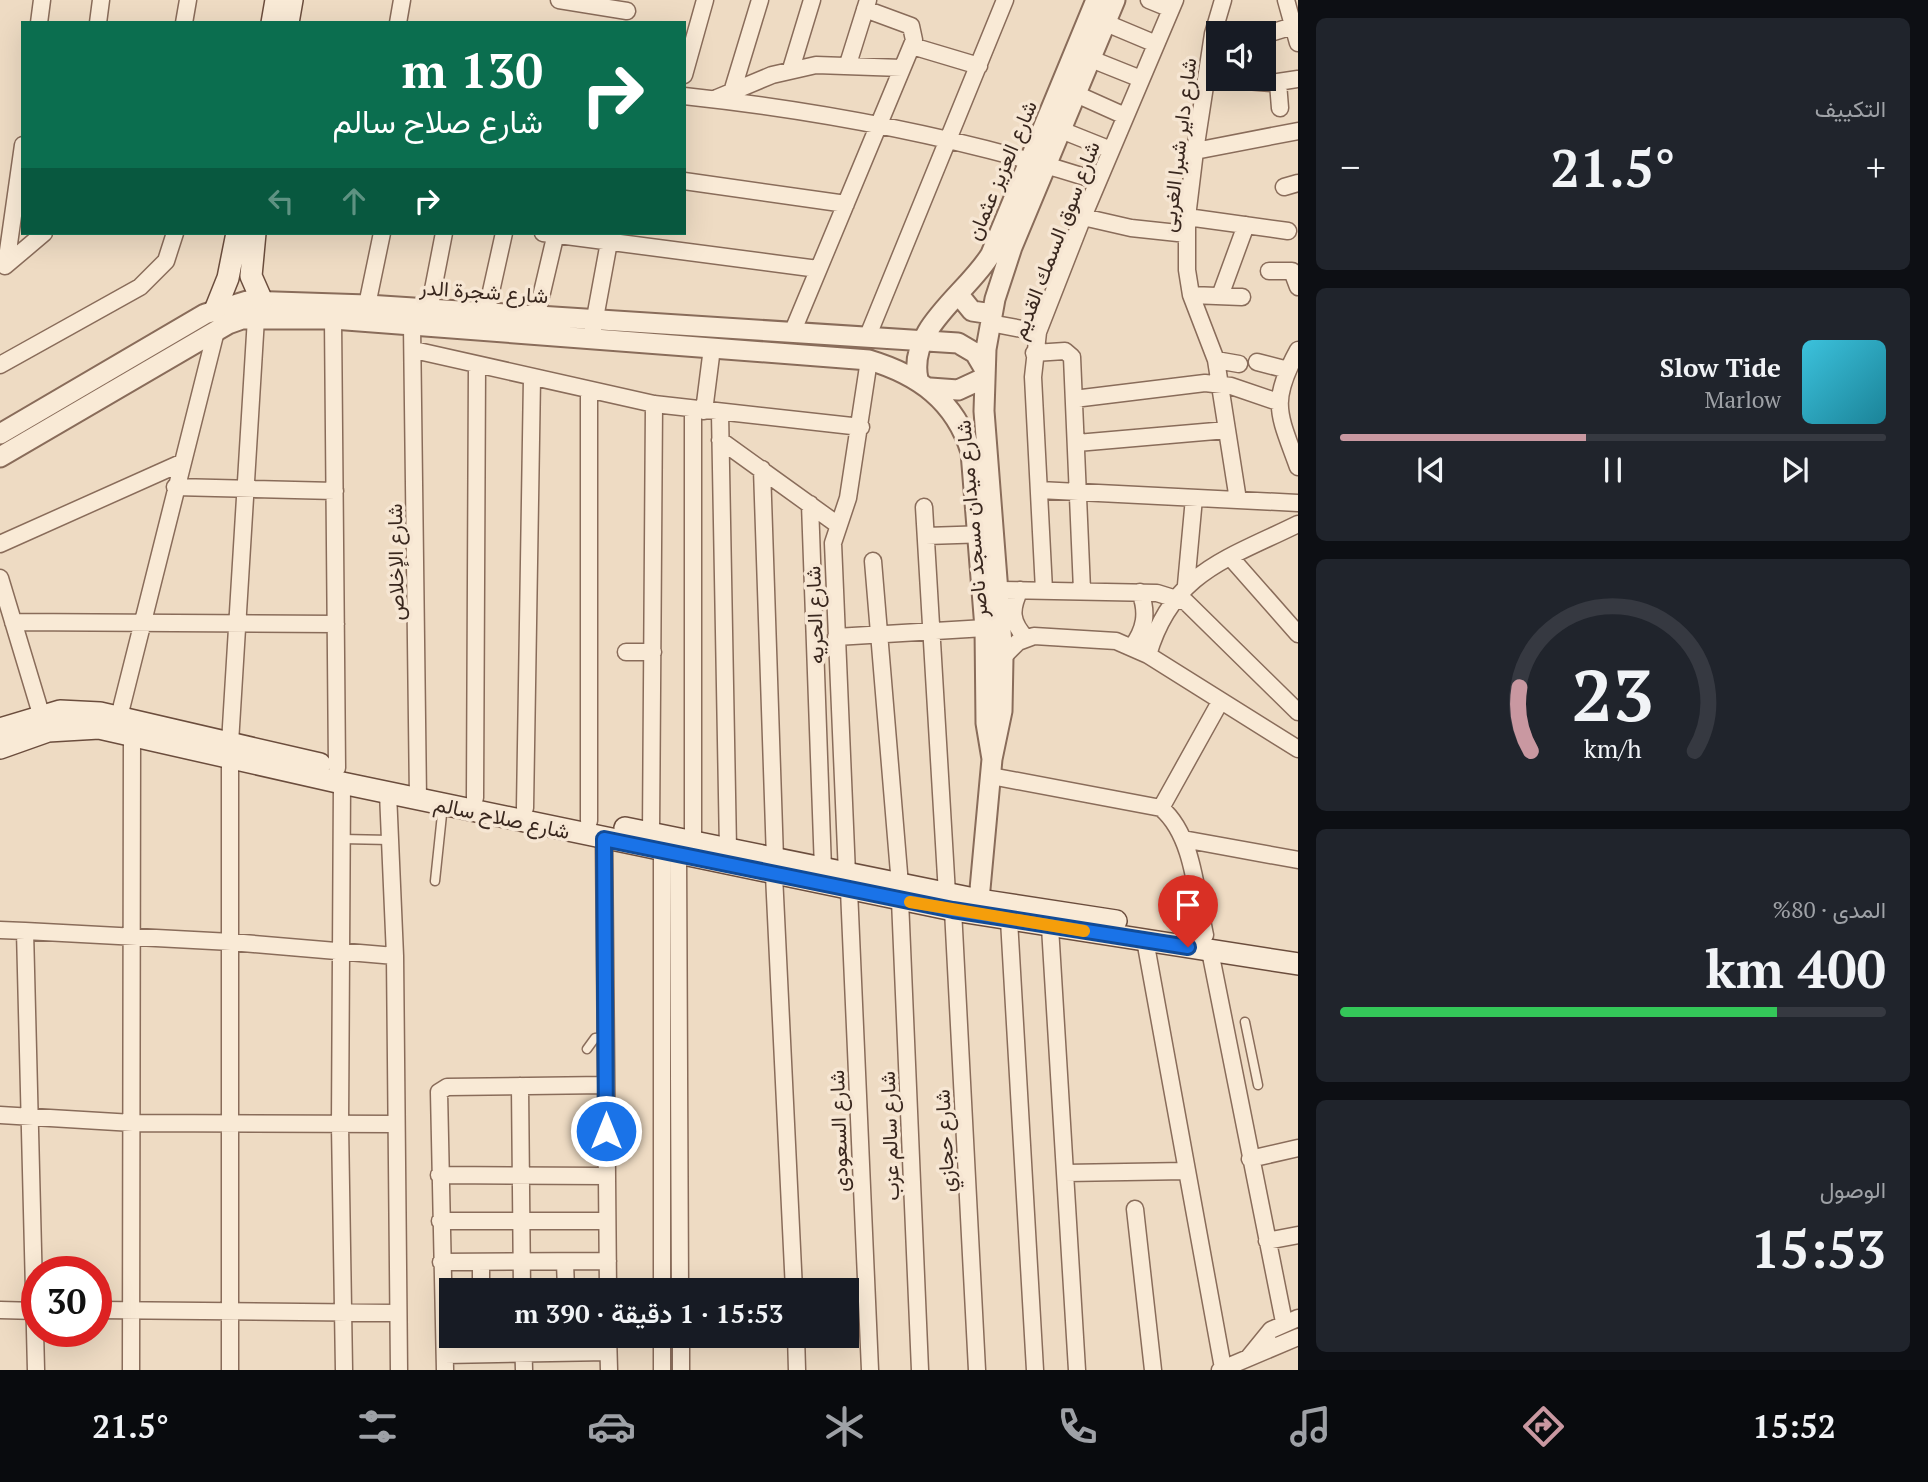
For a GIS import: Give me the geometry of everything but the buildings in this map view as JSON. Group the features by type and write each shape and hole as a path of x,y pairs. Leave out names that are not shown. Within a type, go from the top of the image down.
{"main road":[{"path":"272,21 275,0"},
{"path":"288,21 292,0"},
{"path":"216,308 245,240"},
{"path":"245,240 259,310"},
{"name":"شارع صلاح سالم","path":"0,729 41,714 80,710 119,717 230,751"},
{"name":"شارع صلاح سالم","path":"0,748 65,728 99,728 132,736 230,751 418,792 475,798 589,821 671,845 950,902 1009,920 1145,940 1298,950"},
{"name":"شارع صلاح سالم","path":"340,776 388,793 418,792 443,804 604,839 728,849 775,867 823,869 848,882"},
{"name":"شارع صلاح سالم","path":"950,902 979,900 1207,943 1298,964"}],"street":[{"path":"39,21 42,0"},
{"path":"98,21 101,0"},
{"path":"184,21 188,0"},
{"path":"398,21 402,0"},
{"path":"559,0 627,11"},
{"path":"686,68 705,0"},
{"path":"732,92 760,0"},
{"path":"791,69 812,0"},
{"path":"867,338 1005,0"},
{"name":"شارع العزيز عثمان","path":"1002,276 1038,162 1096,0"},
{"name":"شارع العزيز عثمان","path":"923,341 991,254 1038,162 1061,130 1115,0"},
{"path":"1149,0 1173,5"},
{"name":"شارع داير شبرا الغربى","path":"1219,21 1223,0"},
{"path":"1286,0 1298,43"},
{"path":"792,332 912,46 915,35 911,26 866,5 848,64"},
{"name":"شارع سوق السمك القديم","path":"1044,590 1034,353 1038,332 1083,217 1173,5"},
{"path":"1106,23 1156,44"},
{"path":"1276,31 1293,26"},
{"path":"912,46 979,66"},
{"path":"1091,59 1141,79"},
{"path":"715,99 791,69 848,64 902,68"},
{"path":"1280,107 1278,83 1298,79"},
{"name":"شارع داير شبرا الغربى","path":"1212,91 1195,151 1187,226 1187,270 1191,295 1216,360 1238,500"},
{"path":"1076,94 1125,116"},
{"path":"686,96 949,139 1098,181"},
{"path":"1061,130 1111,150"},
{"path":"1195,151 1298,131"},
{"path":"3,267 21,157"},
{"path":"686,181 846,204"},
{"path":"1083,217 1131,228 1246,225 1288,231"},
{"path":"1220,296 1246,225"},
{"path":"3,267 42,235"},
{"path":"0,365 147,281 166,261 174,235"},
{"path":"367,305 382,235"},
{"path":"429,310 444,235"},
{"path":"486,314 504,235"},
{"path":"536,318 552,235"},
{"path":"565,235 818,269"},
{"path":"593,330 609,242"},
{"path":"1269,271 1292,271 1298,287"},
{"name":"شارع ميدان مسجد ناصر","path":"992,768 986,716 985,374 991,319 1002,276"},
{"path":"959,295 972,311 1038,332"},
{"path":"1191,295 1242,297"},
{"name":"شارع شجرة الدر","path":"0,457 216,331 259,310 367,305 536,318 593,330 712,348 869,360 924,384"},
{"name":"شارع شجرة الدر","path":"0,434 216,308 412,325 792,332 923,341 965,345 975,353 985,374"},
{"path":"230,1370 230,751 244,489 259,310"},
{"path":"333,319 336,624 342,839 340,1125 344,1370"},
{"name":"شارع الإخلاص","path":"412,325 418,792"},
{"path":"119,717 216,331"},
{"path":"923,341 916,360 924,384 958,390 985,374"},
{"path":"662,1278 671,845 712,348"},
{"path":"414,350 654,404 861,427"},
{"path":"1298,350 1287,370 1278,402 1298,467"},
{"path":"1034,353 1061,351 1069,353 1073,361 1082,590"},
{"name":"شارع الحريه","path":"848,882 833,544 848,498 861,427 869,360"},
{"path":"1216,360 1239,364"},
{"path":"1256,362 1287,370"},
{"path":"475,798 477,365"},
{"path":"525,808 532,378"},
{"path":"1074,399 1220,383 1278,402"},
{"name":"شارع ميدان مسجد ناصر","path":"924,384 956,416 968,443 999,590 1003,657 1000,728 992,768 979,900"},
{"path":"589,391 589,821"},
{"path":"654,404 653,652 671,845 680,1278"},
{"path":"706,411 720,440 728,849"},
{"path":"1077,443 1227,430"},
{"path":"720,440 838,524"},
{"path":"0,544 181,463"},
{"path":"762,470 792,1278"},
{"path":"175,487 335,492"},
{"path":"1039,490 1298,503"},
{"path":"1194,498 1180,591 1186,602 1298,712"},
{"path":"810,504 823,869"},
{"name":"شارع حجازي","path":"924,507 977,1370"},
{"path":"1148,655 1158,625 1180,591 1231,558 1294,532"},
{"path":"926,536 986,534"},
{"path":"1231,558 1298,635"},
{"name":"شارع سالم عزب","path":"873,561 900,892 920,1370"},
{"path":"0,578 41,714"},
{"path":"999,590 1180,591"},
{"path":"1020,590 1012,614 1015,627 1026,638"},
{"path":"1132,647 1139,637 1145,615 1140,592"},
{"path":"13,622 336,624"},
{"path":"836,637 985,628"},
{"path":"1003,657 1026,638 1097,638 1132,647 1298,749"},
{"path":"626,652 653,652"},
{"path":"1161,808 1220,702"},
{"path":"131,1370 132,736"},
{"path":"992,768 1161,808 1171,816 1183,839 1228,1043 1267,1241 1291,1320 1266,1335 1249,1357"},
{"path":"388,793 395,956 399,1370"},
{"path":"604,839 608,1278"},
{"path":"1183,839 1298,860"},
{"name":"شارع السعودى","path":"848,882 870,1370"},
{"path":"1009,920 1035,1370"},
{"path":"1050,927 1077,1370"},
{"path":"0,930 231,942 395,956"},
{"path":"25,931 34,1256"},
{"path":"1145,940 1221,1369 1298,1337"},
{"path":"520,1086 522,1278"},
{"path":"591,1348 524,1362 482,1354 445,1363 438,1099 439,1093 447,1087 606,1086"},
{"path":"0,1115 133,1123 396,1125"},
{"path":"1250,1159 1298,1148"},
{"path":"1065,1173 1186,1171"},
{"path":"439,1175 607,1176"},
{"path":"1135,1209 1153,1370"},
{"path":"440,1221 607,1221"},
{"path":"1267,1241 1298,1235"},
{"path":"441,1262 608,1261"},
{"path":"481,1262 481,1278"},
{"path":"565,1262 566,1278"},
{"path":"0,1310 21,1311"},
{"path":"112,1310 397,1313"},
{"path":"36,1347 36,1370"},
{"path":"482,1348 482,1354"},
{"path":"569,1348 569,1353"},
{"path":"608,1348 609,1370"},
{"path":"662,1348 662,1370"},
{"path":"681,1348 681,1370"},
{"path":"796,1348 797,1370"}],"lane":[{"path":"435,881 443,804"},
{"path":"342,839 390,840"},
{"path":"1245,1022 1258,1085"},
{"path":"587,1049 595,1038 606,1037"},
{"path":"1228,1043 1248,1037"}],"slow traffic":[{"path":"910,902 1084,931"}],"route":[{"path":"606,1131 604,839 953,910 1188,947"}]}
